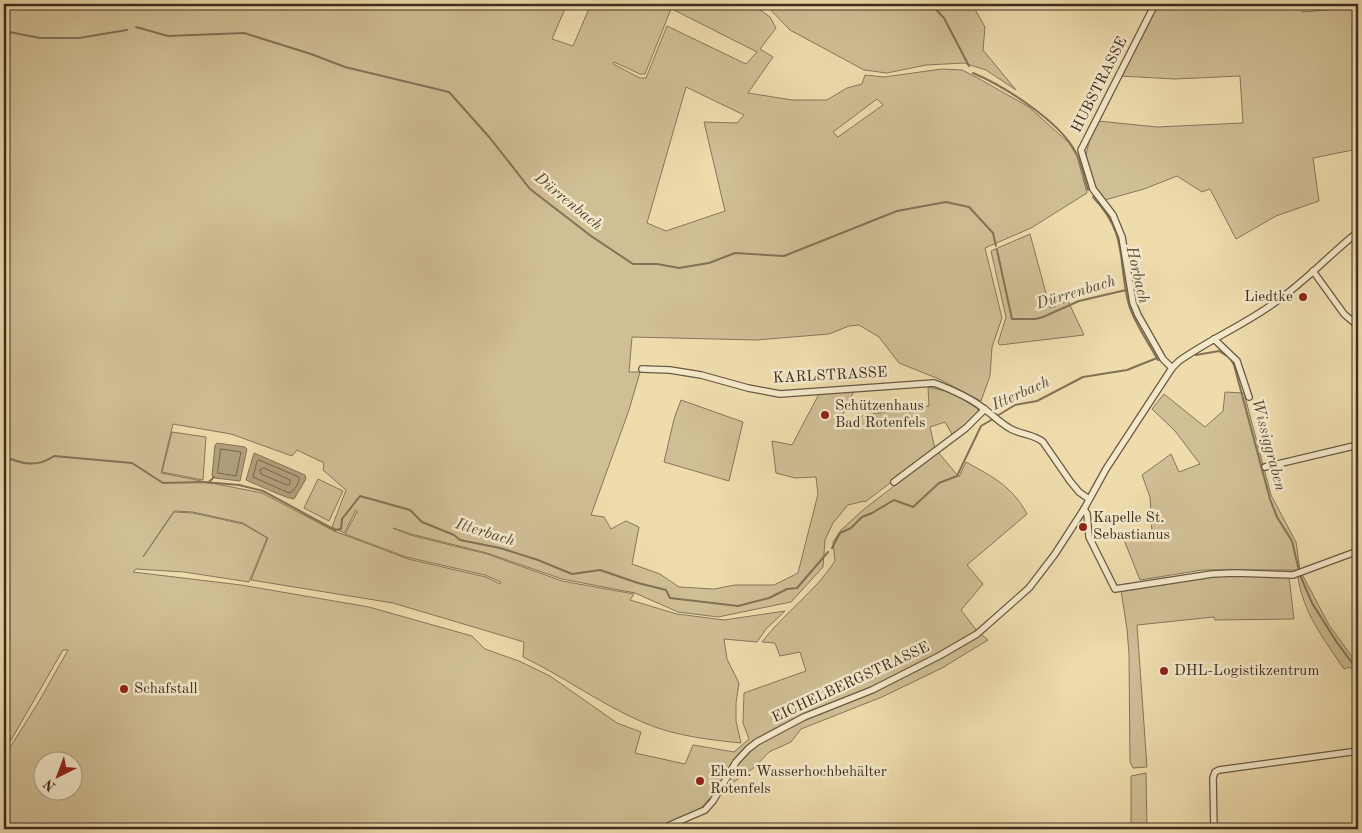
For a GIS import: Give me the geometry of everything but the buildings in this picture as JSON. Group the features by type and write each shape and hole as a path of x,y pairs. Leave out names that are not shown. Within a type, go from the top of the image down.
{"street":[{"name":"HUBSTRASSE","path":"1155,4 1081,150 1093,189 1113,215 1122,237 1133,303 1138,315 1163,360 1172,368"},
{"name":"EICHELBERGSTRASSE","path":"661,829 705,810 713,801 736,762 748,749 781,729 872,690 939,656 977,634 1029,588 1054,554 1084,509 1106,469 1172,368 1179,361 1294,289 1336,249 1358,232"},
{"path":"1312,271 1344,314 1358,326"},
{"path":"1214,339 1237,361 1249,397"},
{"name":"KARLSTRASSE","path":"642,369 701,374 748,388 780,394 934,383 946,387 985,409 996,420 1013,430 1036,436 1044,442 1080,492 1089,498"},
{"path":"894,482 966,428 985,409"},
{"path":"1266,467 1358,445"},
{"path":"1084,509 1087,514 1089,537 1115,589 1212,574 1293,575 1358,551"},
{"path":"1214,829 1213,778 1215,772 1223,768 1358,751"}],"shaded area":[{"path":"4,4 567,4 552,39 573,46 591,4 673,4 645,74 640,74 614,62 613,64 640,78 646,78 667,26 746,64 757,52 674,10 676,4 752,4 770,17 776,28 760,49 773,57 748,93 792,100 827,100 847,88 862,84 865,75 884,77 942,69 962,70 1029,107 1069,143 1077,156 1087,193 1031,228 985,248 1002,318 992,347 990,376 981,401 939,379 899,363 879,337 859,325 849,326 829,334 756,340 632,337 629,372 640,372 629,410 591,515 604,517 611,529 626,521 639,527 632,564 660,574 679,587 714,589 735,585 774,585 798,573 818,494 816,477 795,478 776,473 772,441 792,445 819,394 854,391 840,420 848,425 864,415 929,406 928,387 951,392 978,409 978,413 953,436 945,422 930,427 935,449 865,502 848,505 833,523 825,540 823,567 791,602 718,617 678,612 635,593 562,579 487,553 393,528 410,535 487,554 562,581 634,594 630,600 677,614 724,620 785,611 766,629 757,642 724,639 727,659 739,683 736,721 741,743 682,734 658,728 631,717 523,657 524,642 393,603 251,580 268,538 243,523 193,512 174,511 143,557 174,512 193,513 243,524 267,538 249,582 184,572 136,569 133,572 241,585 369,607 472,636 485,649 519,661 550,676 617,723 641,732 635,753 685,764 693,745 734,752 749,739 743,723 744,693 806,671 800,652 780,656 775,643 762,642 827,572 835,561 833,542 841,530 863,510 938,452 959,477 966,462 1008,489 1027,514 967,565 983,584 961,610 977,631 988,640 942,668 882,697 801,729 791,742 769,752 755,767 708,800 701,808 655,829 4,829 4,757 68,650 63,650 4,750","holes":["686,87 744,115 737,123 704,122 725,211 666,231 647,223","877,99 883,105 838,137 833,132","173,424 231,434 292,456 297,450 324,463 323,470 346,490 332,527 344,533 356,510 358,512 345,534 406,557 485,575 501,582 500,584 486,577 408,559 334,531 262,493 161,473"]},
{"path":"765,4 972,4 985,27 983,50 1016,90 986,70 964,63 926,65 887,73 864,70 790,30"},
{"path":"1158,4 1300,4 1302,12 1358,7 1358,149 1313,158 1319,201 1276,216 1236,239 1210,189 1202,192 1177,176 1144,189 1105,200 1091,179 1086,162 1086,154 1098,121 1157,127 1243,123 1240,76 1175,79 1120,76"},
{"path":"1030,234 1050,308 1068,301 1084,335 1000,345 998,343 1006,317 991,251"},
{"path":"1225,392 1244,393 1271,495 1296,542 1300,570 1202,570 1140,580 1124,540 1152,533 1150,497 1142,475 1171,454 1179,472 1200,464 1175,431 1152,409 1164,394 1205,427 1223,411"},
{"path":"681,400 743,422 729,481 664,462 674,419"},
{"path":"172,432 206,437 203,480 162,472"},
{"path":"318,479 343,491 329,521 304,508"},
{"path":"1302,574 1329,625 1358,665 1358,677 1350,667 1344,669 1309,614 1298,577"},
{"path":"1211,576 1289,577 1294,619 1215,620 1214,617 1137,625 1147,767 1133,768 1130,762 1129,654 1121,590"},
{"path":"1146,773 1147,829 1131,829 1131,776"}],"water":[{"path":"217,443 245,447 247,449 240,481 212,476 215,445"},
{"path":"254,453 305,475 306,479 294,499 246,480"}],"waterway":[{"name":"Horbach","path":"931,4 944,18 969,66"},
{"name":"Dürrenbach","path":"136,27 168,36 244,33 345,67 449,92 490,138 530,189 591,236 633,264 657,264 679,268 709,263 735,253 784,256 897,211 946,202 969,207 993,233 996,246"},
{"name":"Dürrenbach","path":"4,31 40,38 79,38 127,30"},
{"name":"Dürrenbach","path":"4,38 10,33"},
{"name":"Horbach","path":"973,73 1015,96 1045,117 1058,129 1069,141 1076,153 1088,190"},
{"name":"Horbach","path":"1093,197 1104,211 1117,236 1129,305 1138,326 1158,360"},
{"name":"Dürrenbach","path":"997,250 1012,319 1043,317 1079,301 1126,290"},
{"name":"Wissiggraben","path":"1196,355 1219,351 1230,358 1234,365 1270,499 1277,517 1292,541 1300,575 1312,603 1358,671"},
{"name":"Itterbach","path":"997,416 1015,405 1037,401 1083,377 1127,370 1157,358"},
{"name":"Itterbach","path":"832,548 840,533 851,528 862,517 894,500 913,507 939,483 957,476 981,426 993,419"},
{"name":"Itterbach","path":"4,456 23,463 41,462 54,456 132,463 163,483 204,482 239,485 263,491 335,530 341,529 342,519 360,496 410,510 422,522 454,535 460,540 500,548 538,560 572,574 600,570 666,590 670,598 738,606 769,598 787,589 797,588 828,552"},
{"name":"Itterbach","path":"208,483 214,477"}],"place":[{"name":"Liedtke","path":"1303,297"},
{"name":"Schützenhaus Bad Rotenfels","path":"825,415"},
{"name":"Kapelle St. Sebastianus","path":"1083,527"},
{"name":"DHL-Logistikzentrum","path":"1164,671"},
{"name":"Schafstall","path":"124,689"},
{"name":"Ehem. Wasserhochbehälter Rotenfels","path":"700,781"}]}
